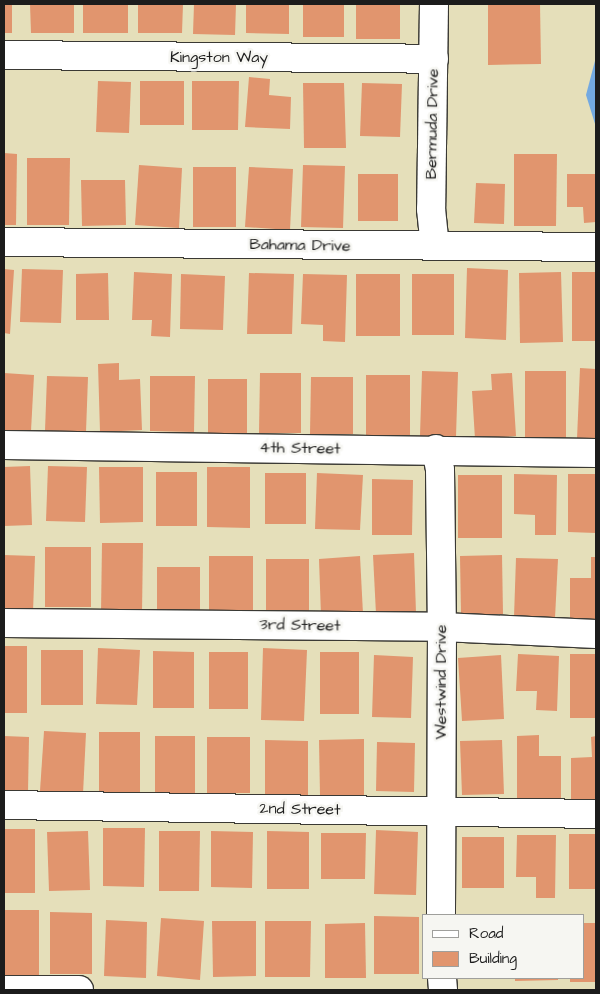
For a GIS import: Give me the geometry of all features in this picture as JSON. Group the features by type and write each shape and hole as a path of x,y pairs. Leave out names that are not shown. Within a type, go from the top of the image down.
{"street":[{"name":"Bermuda Drive","path":"434,4 431,209 435,244"},
{"name":"Kingston Way","path":"4,55 434,59"},
{"name":"Bahama Drive","path":"4,242 435,244 596,247"},
{"name":"4th Street","path":"4,445 436,449 596,453"},
{"name":"Westwind Drive","path":"436,449 442,627 441,914"},
{"name":"3rd Street","path":"4,622 442,627 596,634"},
{"name":"2nd Street","path":"4,805 440,810 596,814"},
{"path":"4,990 79,990"}],"water":[{"path":"596,57 596,127 586,95"}],"building":[{"path":"4,4 12,4 12,33 4,33"},
{"path":"30,4 74,4 74,33 31,33"},
{"path":"83,4 128,4 128,33 83,33"},
{"path":"138,4 183,4 182,33 138,33"},
{"path":"194,4 236,4 235,35 193,34"},
{"path":"246,4 289,4 289,34 246,33"},
{"path":"303,4 344,4 344,37 303,37"},
{"path":"356,4 400,4 400,39 356,39"},
{"path":"488,4 540,4 541,64 488,65"},
{"path":"249,77 270,79 269,95 291,97 290,129 245,127"},
{"path":"98,81 131,82 129,133 96,132"},
{"path":"140,81 184,81 184,125 140,125"},
{"path":"192,81 239,81 238,130 192,130"},
{"path":"303,83 344,83 346,148 304,148"},
{"path":"362,83 402,84 400,137 360,136"},
{"path":"4,153 17,154 16,225 4,225"},
{"path":"514,154 557,154 556,226 514,226"},
{"path":"27,158 70,158 69,225 27,225"},
{"path":"139,165 182,168 179,228 135,225"},
{"path":"303,165 345,166 343,228 301,227"},
{"path":"193,167 236,167 236,227 193,227"},
{"path":"249,167 293,169 290,230 245,227"},
{"path":"358,174 398,174 398,221 358,221"},
{"path":"567,174 596,174 596,222 584,223 583,207 567,207"},
{"path":"81,180 125,180 126,225 82,226"},
{"path":"476,183 505,184 504,224 474,223"},
{"path":"467,268 508,270 506,340 465,338"},
{"path":"4,269 14,270 10,334 4,333"},
{"path":"22,269 63,270 61,323 20,322"},
{"path":"134,272 172,274 170,337 151,336 152,320 132,320"},
{"path":"561,272 563,342 520,343 519,273"},
{"path":"572,272 596,272 596,341 572,341"},
{"path":"108,273 109,320 76,320 76,274"},
{"path":"249,273 294,274 292,334 247,334"},
{"path":"181,274 225,276 223,330 180,329"},
{"path":"303,274 347,275 345,342 323,341 323,325 301,324"},
{"path":"356,274 400,274 400,336 356,336"},
{"path":"412,274 454,274 454,335 412,335"},
{"path":"119,363 119,380 140,379 142,430 100,432 98,364"},
{"path":"580,368 596,369 596,440 577,439"},
{"path":"422,371 458,372 456,437 420,436"},
{"path":"525,371 566,371 566,440 525,440"},
{"path":"4,373 34,375 31,431 4,430"},
{"path":"260,373 301,373 301,433 259,433"},
{"path":"512,373 516,436 475,439 472,391 492,390 491,374"},
{"path":"366,375 410,375 410,435 366,435"},
{"path":"47,376 88,377 86,432 45,431"},
{"path":"150,376 195,376 194,432 150,431"},
{"path":"311,377 353,377 353,434 310,434"},
{"path":"208,379 247,379 247,433 208,433"},
{"path":"30,466 32,525 4,526 4,467"},
{"path":"48,466 87,467 85,522 46,521"},
{"path":"99,467 143,467 143,522 100,523"},
{"path":"207,467 250,467 250,528 207,527"},
{"path":"156,472 197,472 197,526 156,526"},
{"path":"265,473 306,473 306,524 265,524"},
{"path":"317,473 363,475 360,530 315,529"},
{"path":"514,474 557,475 556,535 535,535 535,515 514,514"},
{"path":"568,474 596,474 596,533 568,532"},
{"path":"458,475 502,475 502,538 458,538"},
{"path":"372,479 413,480 412,535 372,535"},
{"path":"102,543 143,543 142,613 101,613"},
{"path":"45,547 91,547 91,607 45,607"},
{"path":"414,553 416,613 376,614 373,555"},
{"path":"4,555 35,556 33,612 4,611"},
{"path":"502,555 503,614 461,615 460,556"},
{"path":"209,556 253,556 253,612 209,612"},
{"path":"360,556 363,614 321,616 319,559"},
{"path":"591,557 596,557 596,619 570,619 570,578 591,578"},
{"path":"516,558 558,559 555,618 514,617"},
{"path":"266,559 309,559 309,615 266,615"},
{"path":"157,567 200,567 200,614 157,614"},
{"path":"4,646 27,646 27,713 4,713"},
{"path":"98,648 140,650 137,705 96,704"},
{"path":"263,648 307,650 304,721 261,720"},
{"path":"41,650 83,650 83,705 41,705"},
{"path":"153,651 194,652 194,708 153,708"},
{"path":"209,652 248,652 248,709 209,709"},
{"path":"320,652 359,652 359,714 320,714"},
{"path":"518,654 559,656 557,711 536,710 537,691 516,691"},
{"path":"570,654 596,654 596,718 570,718"},
{"path":"374,655 413,657 411,718 372,717"},
{"path":"501,655 504,719 462,721 458,658"},
{"path":"44,731 86,733 83,794 40,791"},
{"path":"99,732 140,732 140,792 99,792"},
{"path":"539,735 539,756 561,756 561,798 517,798 517,736"},
{"path":"4,736 29,737 28,793 4,792"},
{"path":"155,736 195,736 195,793 155,793"},
{"path":"596,736 596,799 571,799 571,758 592,757 591,737"},
{"path":"207,737 250,737 250,793 207,793"},
{"path":"364,739 364,795 320,795 319,740"},
{"path":"265,740 308,741 308,795 265,795"},
{"path":"502,740 504,794 462,795 460,741"},
{"path":"377,742 415,743 414,792 376,791"},
{"path":"103,828 145,828 144,887 103,886"},
{"path":"4,829 35,829 35,893 4,893"},
{"path":"376,830 418,832 416,895 374,894"},
{"path":"88,831 90,890 49,891 47,832"},
{"path":"159,831 200,831 199,891 159,891"},
{"path":"211,831 253,832 252,888 211,887"},
{"path":"267,831 309,832 309,889 267,889"},
{"path":"321,833 366,833 365,879 321,879"},
{"path":"569,834 596,834 596,889 569,889"},
{"path":"517,835 556,835 555,898 536,898 536,877 516,877"},
{"path":"462,837 504,837 504,888 462,888"},
{"path":"4,910 39,910 39,976 4,977"},
{"path":"50,912 92,913 92,974 50,974"},
{"path":"374,916 419,917 419,974 374,974"},
{"path":"161,918 204,921 200,980 157,976"},
{"path":"106,920 147,922 146,978 104,976"},
{"path":"212,921 256,921 256,976 213,977"},
{"path":"265,921 311,921 310,977 265,977"},
{"path":"365,923 366,978 325,978 325,924"},
{"path":"585,923 596,923 596,982 570,982 570,979 585,979"},
{"path":"515,979 558,979 558,980 515,981"}]}
